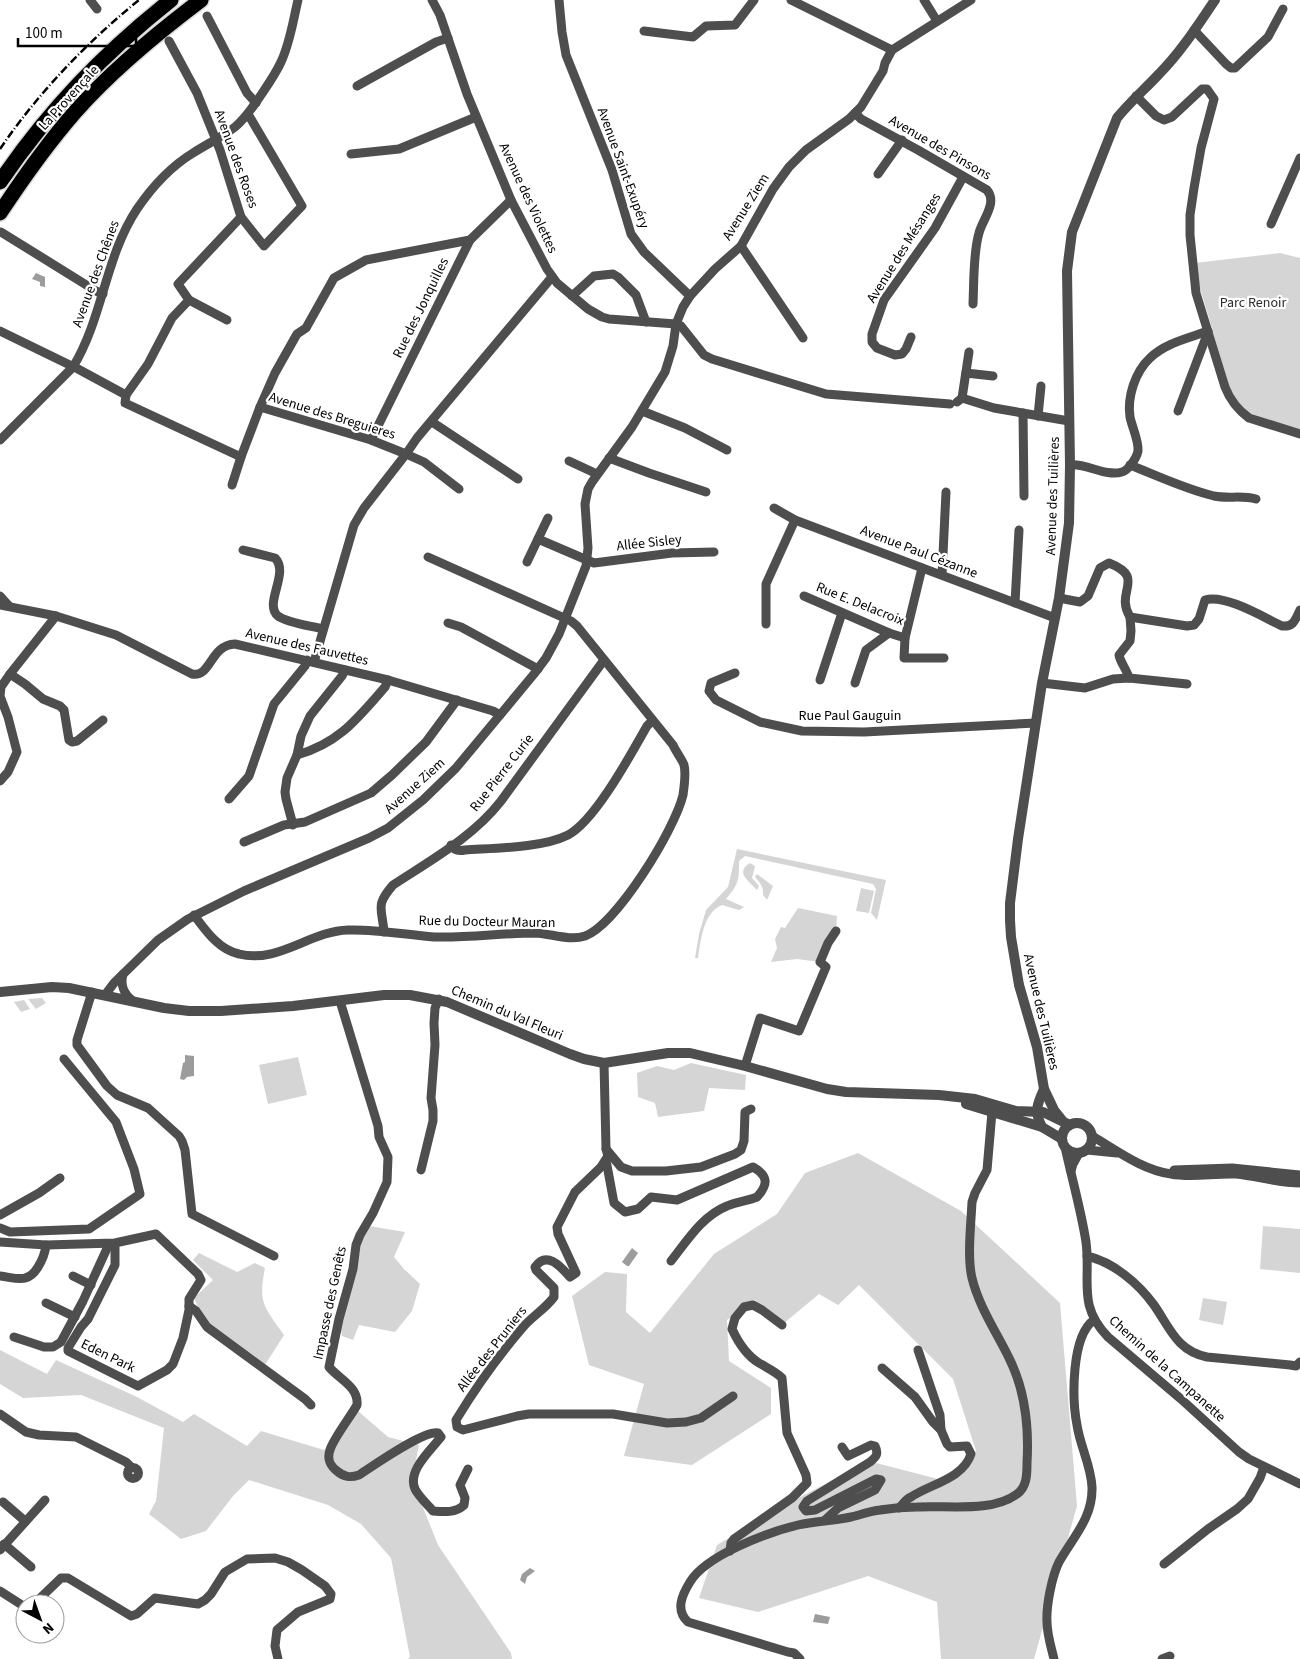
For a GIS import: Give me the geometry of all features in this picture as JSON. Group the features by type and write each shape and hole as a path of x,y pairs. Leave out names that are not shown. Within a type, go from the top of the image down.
{"highway":[{"name":"La Provençale","path":"0,182 43,122 72,89 106,54 171,0"},
{"name":"La Provençale","path":"0,213 21,181 76,112 125,61 200,0"}],"street":[{"path":"90,0 97,9"},
{"name":"Avenue des Chênes","path":"0,440 73,367 83,350 122,237 146,196 174,167 236,127 256,103 281,62 298,0"},
{"name":"Avenue des Violettes","path":"432,0 440,15 476,117 511,200 552,278 593,313 602,317 676,324"},
{"name":"Avenue Saint-Exupéry","path":"559,0 563,42 568,60 612,170 631,234 644,252 690,296"},
{"path":"644,31 693,37 706,26 735,25 754,0"},
{"path":"791,0 892,50 971,0"},
{"path":"924,0 937,21"},
{"name":"Avenue des Tuilières","path":"1066,1123 1054,1110 1044,1088 1037,1047 1019,986 1014,959 1010,904 1016,848 1042,683 1059,598 1068,523 1070,465 1067,271 1072,232 1117,118 1160,73 1215,0"},
{"path":"1194,30 1226,64 1231,68 1235,68 1268,37 1283,9"},
{"path":"207,16 247,93 256,103"},
{"path":"357,86 436,42 448,38"},
{"name":"Avenue des Roses","path":"169,41 197,93 241,217 264,246 302,206 248,114"},
{"name":"Avenue Ziem","path":"105,994 167,932 194,915 388,828 423,800 446,778 500,715 538,669 553,645 587,561 585,504 588,489 642,411 664,372 673,346 676,324 683,307 690,296 715,269 741,246 762,207 785,171 806,150 855,114 866,101 883,71 892,50"},
{"path":"1136,96 1156,116 1164,120 1172,118 1202,89 1210,91 1214,99 1202,148 1190,214 1194,276 1199,302 1228,394 1238,408 1249,418 1300,434"},
{"name":"Avenue des Pinsons","path":"855,114 987,190 990,194 992,200 978,234 973,304"},
{"path":"351,154 399,149 476,117"},
{"path":"878,174 902,140"},
{"path":"1271,224 1300,158"},
{"name":"Avenue des Mésanges","path":"911,337 902,354 895,354 877,348 872,342 872,334 884,300 935,228 963,177"},
{"name":"Rue des Jonquilles","path":"371,440 470,240 511,200"},
{"path":"227,320 189,300 178,284 241,217"},
{"path":"1,232 103,294"},
{"path":"260,407 279,365 297,334 306,328 334,278 366,260 470,240"},
{"path":"741,246 803,338"},
{"path":"572,296 594,276 613,274 636,295 646,322"},
{"name":"Avenue des Breguieres","path":"232,485 240,457 260,407 371,440 406,454 417,438 552,278"},
{"path":"189,300 172,318 148,364 126,395 125,403 240,457"},
{"path":"676,324 681,326 704,355 712,359 818,392 835,396 956,401 1069,421"},
{"path":"0,331 126,395"},
{"path":"1178,412 1208,331"},
{"path":"1070,465 1124,472 1130,466 1138,451 1130,416 1130,400 1140,368 1160,350 1208,331"},
{"path":"956,401 966,373 970,352"},
{"path":"966,373 993,376"},
{"path":"1038,416 1041,386"},
{"path":"642,411 685,428 727,450"},
{"path":"1023,413 1024,496"},
{"path":"432,422 518,480"},
{"path":"229,799 249,776 274,704 310,661 323,629 354,525 364,508 406,454 424,462 459,489"},
{"path":"609,458 649,474 706,492"},
{"path":"569,461 597,474"},
{"path":"1130,466 1215,496 1256,499"},
{"path":"942,575 946,492"},
{"name":"Avenue Paul Cézanne","path":"774,508 795,520 1055,618"},
{"path":"527,562 548,518"},
{"path":"766,624 766,584 795,520"},
{"path":"1015,603 1019,530"},
{"path":"538,539 587,561"},
{"path":"243,550 275,558 278,561 280,569 273,606 276,614 283,618 323,629"},
{"name":"Allée Sisley","path":"587,561 594,563 672,553 714,552"},
{"name":"Rue du Docteur Mauran","path":"194,915 222,946 238,954 250,956 274,953 330,932 347,930 434,937 537,933 573,938 583,937 594,932 603,924 642,876 664,842 683,795 684,766 673,746 577,626 564,618 428,557"},
{"path":"1059,598 1080,602 1085,600 1100,568 1109,563 1124,570 1128,585 1125,605 1130,617 1131,631 1130,641 1119,655 1119,659 1126,669 1129,678"},
{"path":"922,568 905,638 904,658 944,658"},
{"name":"Avenue des Fauvettes","path":"0,596 4,606 56,616 116,635 196,675 205,670 217,651 231,644 388,680 494,711 500,715"},
{"name":"Rue E. Delacroix","path":"804,596 889,634 905,638"},
{"path":"1130,617 1187,626 1194,625 1199,619 1205,600 1211,598 1231,602 1282,626 1289,627 1293,624 1300,610"},
{"path":"820,680 842,613"},
{"path":"0,781 8,772 17,752 8,717 0,696 1,687 56,616"},
{"path":"448,623 461,627 538,669"},
{"path":"855,683 866,650 889,634"},
{"name":"Rue Pierre Curie","path":"384,932 380,907 386,893 393,885 469,834 493,812 604,660"},
{"path":"293,825 285,792 287,778 310,716 342,676 344,670"},
{"name":"Rue Paul Gauguin","path":"735,673 711,684 709,692 716,700 760,722 802,732 864,732 1036,723"},
{"path":"10,674 42,699 60,706 64,710 69,740 72,742 77,742 103,720"},
{"path":"1042,683 1085,688 1113,679 1129,678 1186,684"},
{"path":"297,755 326,744 339,736 385,687 388,680"},
{"path":"244,842 284,825 305,822 371,793 392,776 426,742 457,700"},
{"path":"451,845 458,850 466,850 542,843 567,836 584,823 592,813 652,721"},
{"path":"745,1066 760,1018 800,1031 826,967 820,962 828,942 836,931"},
{"path":"124,974 122,981 125,993 133,1001"},
{"name":"Chemin du Val Fleuri","path":"0,992 60,987 189,1011 221,1011 293,1006 394,994 410,995 439,999 570,1054 604,1063 681,1052 698,1054 827,1089 846,1092 939,1095 993,1108 1036,1111 1066,1123"},
{"path":"92,992 77,1045 106,1086 116,1096 148,1108 182,1141 185,1150 192,1214 274,1256"},
{"path":"421,1170 433,1121 431,1098 435,1045 434,1023 439,999"},
{"name":"Impasse des Genêts","path":"340,1001 378,1126 379,1138 388,1157 388,1172 387,1182 356,1245 329,1367 336,1376 354,1390 358,1398 357,1405 330,1449 329,1460 334,1468 350,1478 359,1475 421,1437 435,1432 438,1433 441,1437 418,1466 413,1478 416,1490 433,1511 446,1513 460,1509 464,1505 460,1485 468,1469"},
{"path":"0,1228 10,1232 89,1230 140,1194 134,1169 116,1122 64,1059"},
{"path":"604,1063 606,1149 608,1156 606,1160 614,1203 625,1212 638,1209 651,1198 677,1200 754,1167 766,1179 765,1185 757,1197 729,1204 717,1210 694,1230 671,1261"},
{"name":"Avenue des Tuilières","path":"1036,1111 1044,1088"},
{"path":"800,1659 788,1652 696,1626 688,1622 683,1617 680,1606 689,1583 695,1574 730,1551 759,1537 797,1525 849,1517 878,1510 988,1505 1018,1494 1025,1485 1028,1448 1022,1399 1010,1360 990,1322 976,1288 970,1265 972,1202 987,1170 993,1108"},
{"name":"Chemin du Val Fleuri","path":"993,1108 1042,1127 1064,1143"},
{"path":"606,1149 621,1167 632,1172 666,1171 701,1166 741,1150 744,1141 745,1112 751,1109"},
{"path":"1036,1111 1042,1127"},
{"path":"1071,1172 1073,1164 1083,1151 1091,1145 1092,1136 1085,1125 1066,1123 1064,1143 1071,1152 1083,1151 1120,1153"},
{"path":"1092,1136 1148,1167 1170,1174 1236,1174 1300,1183"},
{"name":"Chemin de la Campanette","path":"1064,1143 1086,1243 1087,1299 1094,1320 1108,1337 1181,1399 1230,1444 1249,1459 1300,1484"},
{"name":"Allée des Pruniers","path":"606,1160 575,1192 556,1227 576,1273 570,1277 556,1262 551,1260 538,1262 535,1267 536,1270 554,1288 554,1297 530,1319 478,1386 456,1420 458,1427 463,1430 529,1414 612,1414 667,1423 686,1422 701,1418 733,1396"},
{"path":"1161,1171 1232,1168 1300,1176"},
{"path":"0,1215 31,1198 60,1178"},
{"name":"Eden Park","path":"0,1242 46,1245 112,1244 152,1233 160,1236 198,1274 201,1280 189,1299 183,1338 173,1364 167,1370 138,1386 71,1354 68,1348 81,1326 88,1319 115,1265 112,1244"},
{"path":"14,1337 44,1347 53,1347 61,1342 112,1244"},
{"path":"0,1276 26,1279 34,1275 45,1256 46,1245"},
{"path":"1087,1256 1100,1259 1140,1288 1184,1348 1195,1355 1207,1358 1290,1366 1296,1366 1300,1362"},
{"path":"73,1276 91,1285"},
{"path":"46,1304 75,1317"},
{"path":"730,1551 731,1543 734,1539 786,1502 808,1483 787,1433 782,1378 777,1373 757,1362 740,1345 732,1329 735,1318 744,1306 753,1305 782,1325"},
{"path":"189,1306 196,1311 207,1327 306,1399 310,1405"},
{"path":"1054,1659 1046,1621 1055,1572 1083,1526 1091,1506 1092,1474 1076,1425 1074,1400 1076,1356 1085,1328 1094,1320"},
{"path":"899,1508 910,1497 942,1483 969,1459 971,1454 967,1446 950,1447 947,1444 941,1430 940,1415 918,1350"},
{"path":"882,1368 915,1396 932,1422 941,1430"},
{"path":"0,1414 26,1432 40,1435 76,1437 126,1462 132,1468"},
{"path":"825,1520 838,1508 875,1490 880,1484 880,1480 876,1479 815,1510 806,1511 803,1507 807,1501 877,1456 878,1450 875,1446 870,1445 848,1456 842,1447"},
{"path":"1164,1564 1248,1499 1264,1467"},
{"path":"31,1567 2,1547 45,1500"},
{"path":"3,1502 26,1522"},
{"path":"44,1594 61,1578 68,1578 131,1616 137,1614 155,1598 198,1604 211,1594 225,1572 247,1559 274,1558 288,1562 302,1570 325,1586 331,1594 330,1599 298,1612 278,1630 276,1646 278,1659"},
{"path":"0,1591 15,1601"}],"green space":[{"name":"Parc Renoir","path":"1280,253 1300,258 1300,432 1240,410 1231,393 1200,288 1195,263"},
{"path":"737,849 886,880 877,920 871,913 876,889 873,884 745,856 739,861 736,885 726,899 744,907 739,910 722,905 711,914 704,928 698,958 695,958 706,910 728,887"},
{"path":"750,863 755,866 752,878 759,886 757,890 743,873 745,866"},
{"path":"757,874 773,886 767,900 763,895 761,885 755,877"},
{"path":"861,888 874,891 869,913 856,911"},
{"path":"798,908 837,916 836,931 820,962 797,959 771,962 777,948 775,939 781,927 785,928"},
{"path":"42,998 46,1003 36,1009 28,999"},
{"path":"24,1000 30,1009 21,1012 14,1002"},
{"path":"298,1057 307,1095 268,1104 259,1065"},
{"path":"691,1063 746,1075 745,1090 709,1088 704,1111 658,1117 655,1103 638,1097 637,1073 657,1066 674,1070"},
{"path":"858,1153 961,1211 1060,1303 1077,1506 1034,1659 941,1659 937,1602 868,1576 758,1612 699,1598 717,1545 777,1509 856,1468 876,1463 942,1480 976,1451 953,1379 859,1285 838,1305 819,1294 783,1324 755,1300 727,1320 729,1361 771,1388 771,1414 692,1465 624,1456 644,1384 589,1365 572,1296 605,1272 627,1274 626,1312 650,1333 714,1254 777,1214 805,1173"},
{"path":"369,1226 405,1232 394,1257 420,1284 412,1311 395,1332 359,1325 353,1340 342,1336 340,1325 356,1275 359,1246"},
{"path":"1263,1226 1300,1229 1300,1273 1260,1269"},
{"path":"199,1253 237,1272 255,1263 265,1268 262,1290 264,1304 284,1335 265,1365 204,1322 194,1298 213,1280 193,1260"},
{"path":"1203,1298 1227,1302 1223,1325 1199,1320"},
{"path":"0,1350 47,1374 56,1360 137,1397 183,1422 194,1414 247,1446 261,1431 324,1450 358,1411 388,1437 419,1445 412,1480 438,1545 511,1653 512,1659 408,1659 410,1657 391,1558 361,1524 328,1505 249,1480 233,1496 206,1531 181,1539 149,1514 156,1501 164,1428 81,1395 23,1398 0,1384"}],"shaded area":[{"path":"36,273 45,277 45,287 40,286 40,282 32,279"},
{"path":"185,1055 194,1056 194,1076 187,1077 184,1080 180,1079"},
{"path":"632,1248 638,1253 629,1266 627,1266 622,1262"},
{"path":"530,1568 535,1571 527,1577 525,1584 520,1580 522,1574"},
{"path":"815,1614 830,1617 828,1624 813,1622"}],"railway":[{"path":"0,149 30,108 64,69 139,0"}]}
